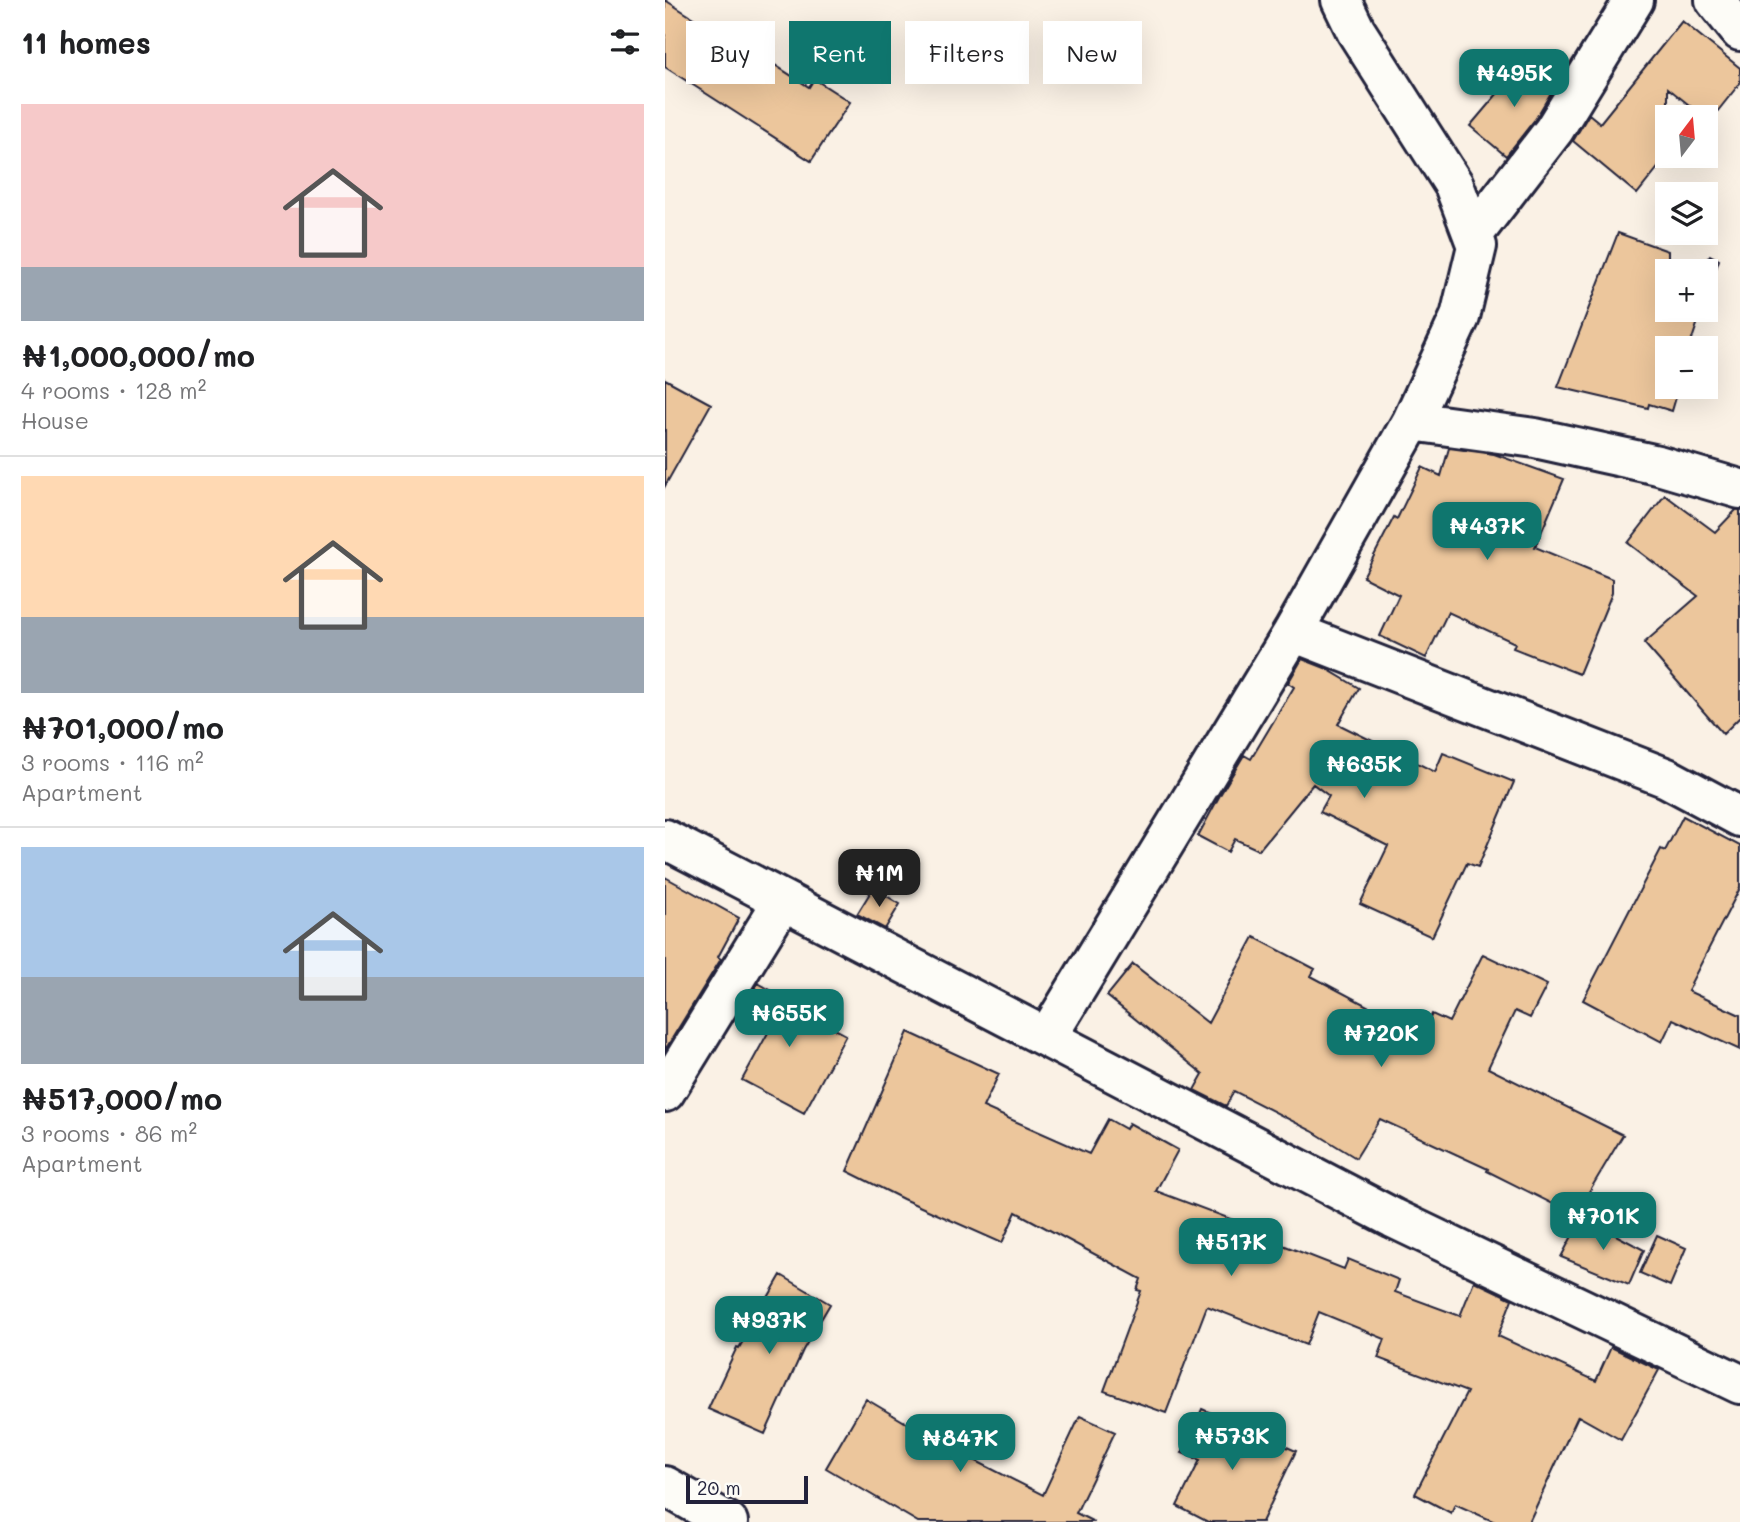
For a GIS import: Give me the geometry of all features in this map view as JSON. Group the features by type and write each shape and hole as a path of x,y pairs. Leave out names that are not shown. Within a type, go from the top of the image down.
{"street":[{"path":"1047,1037 1293,632 1412,421 1460,317 1477,246 1473,235 1454,185 1356,31 1341,0"},
{"path":"1473,235 1554,130 1634,0"},
{"path":"1715,0 1740,31"},
{"path":"1412,421 1535,438 1658,464 1740,489"},
{"path":"1293,632 1667,778 1740,817"},
{"path":"665,839 1393,1218 1740,1384"},
{"path":"665,1092 782,902"},
{"path":"665,1486 728,1522"}],"building":[{"path":"665,0 698,21 686,21 686,81 665,67"},
{"path":"1682,21 1740,68 1740,83 1719,109 1719,105 1689,105 1668,88 1668,105 1655,105 1655,168 1658,168 1637,194 1573,141 1589,114 1600,123"},
{"path":"1525,61 1555,86 1536,118 1506,156 1470,126"},
{"path":"775,65 789,74 789,84 804,84 809,87 811,84 822,84 850,102 811,161 691,84 775,84"},
{"path":"1618,233 1668,251 1668,259 1655,259 1655,322 1698,322 1693,336 1655,336 1655,399 1676,399 1672,411 1649,404 1648,408 1558,387"},
{"path":"665,379 711,404 665,486"},
{"path":"1449,448 1494,454 1564,479 1535,547 1612,579 1612,593 1579,674 1513,648 1515,643 1448,612 1426,658 1380,636 1399,595 1363,577 1394,517 1397,519 1422,467 1441,476"},
{"path":"1665,495 1715,532 1736,510 1740,510 1740,717 1723,734 1644,643 1698,596 1628,543"},
{"path":"1302,659 1325,668 1359,688 1338,724 1435,772 1443,753 1514,782 1478,867 1467,863 1432,937 1360,904 1388,846 1320,812 1329,796 1313,784 1259,850 1235,839 1228,852 1198,836 1244,755 1251,759 1294,687 1288,683"},
{"path":"1683,816 1740,846 1740,888 1688,991 1740,1015 1740,1050 1673,1019 1662,1042 1583,1000 1661,849 1665,851"},
{"path":"665,877 739,918 718,957 721,959 665,1050"},
{"path":"873,888 900,904 885,929 857,914"},
{"path":"1254,937 1315,969 1311,976 1422,1035 1432,1014 1449,1022 1483,954 1547,985 1530,1018 1515,1011 1488,1068 1623,1135 1575,1215 1487,1171 1488,1169 1380,1119 1356,1158 1312,1131 1234,1091 1226,1106 1194,1090 1203,1074 1107,996 1133,964 1208,1023"},
{"path":"758,983 781,996 779,999 846,1035 804,1113 742,1080 769,1031 738,1014"},
{"path":"908,1032 999,1074 983,1107 1089,1154 1108,1119 1126,1129 1129,1123 1178,1150 1156,1191 1236,1221 1234,1226 1344,1269 1348,1259 1399,1280 1395,1292 1460,1316 1474,1281 1512,1299 1498,1336 1596,1381 1611,1347 1659,1370 1621,1440 1578,1416 1529,1522 1495,1522 1455,1504 1451,1513 1415,1494 1467,1392 1378,1358 1385,1339 1319,1312 1306,1345 1207,1306 1166,1413 1104,1391 1141,1291 1137,1290 1141,1279 1016,1212 1002,1243 847,1171"},
{"path":"1582,1217 1644,1250 1629,1285 1561,1257"},
{"path":"1657,1235 1686,1248 1670,1286 1640,1273"},
{"path":"781,1275 830,1304 803,1350 765,1434 708,1409 737,1347 739,1348"},
{"path":"866,1399 937,1441 1043,1495 1080,1416 1115,1432 1076,1513 1094,1522 918,1522 826,1468"},
{"path":"1202,1409 1296,1451 1262,1522 1208,1522 1177,1506 1200,1460 1182,1453"}]}
